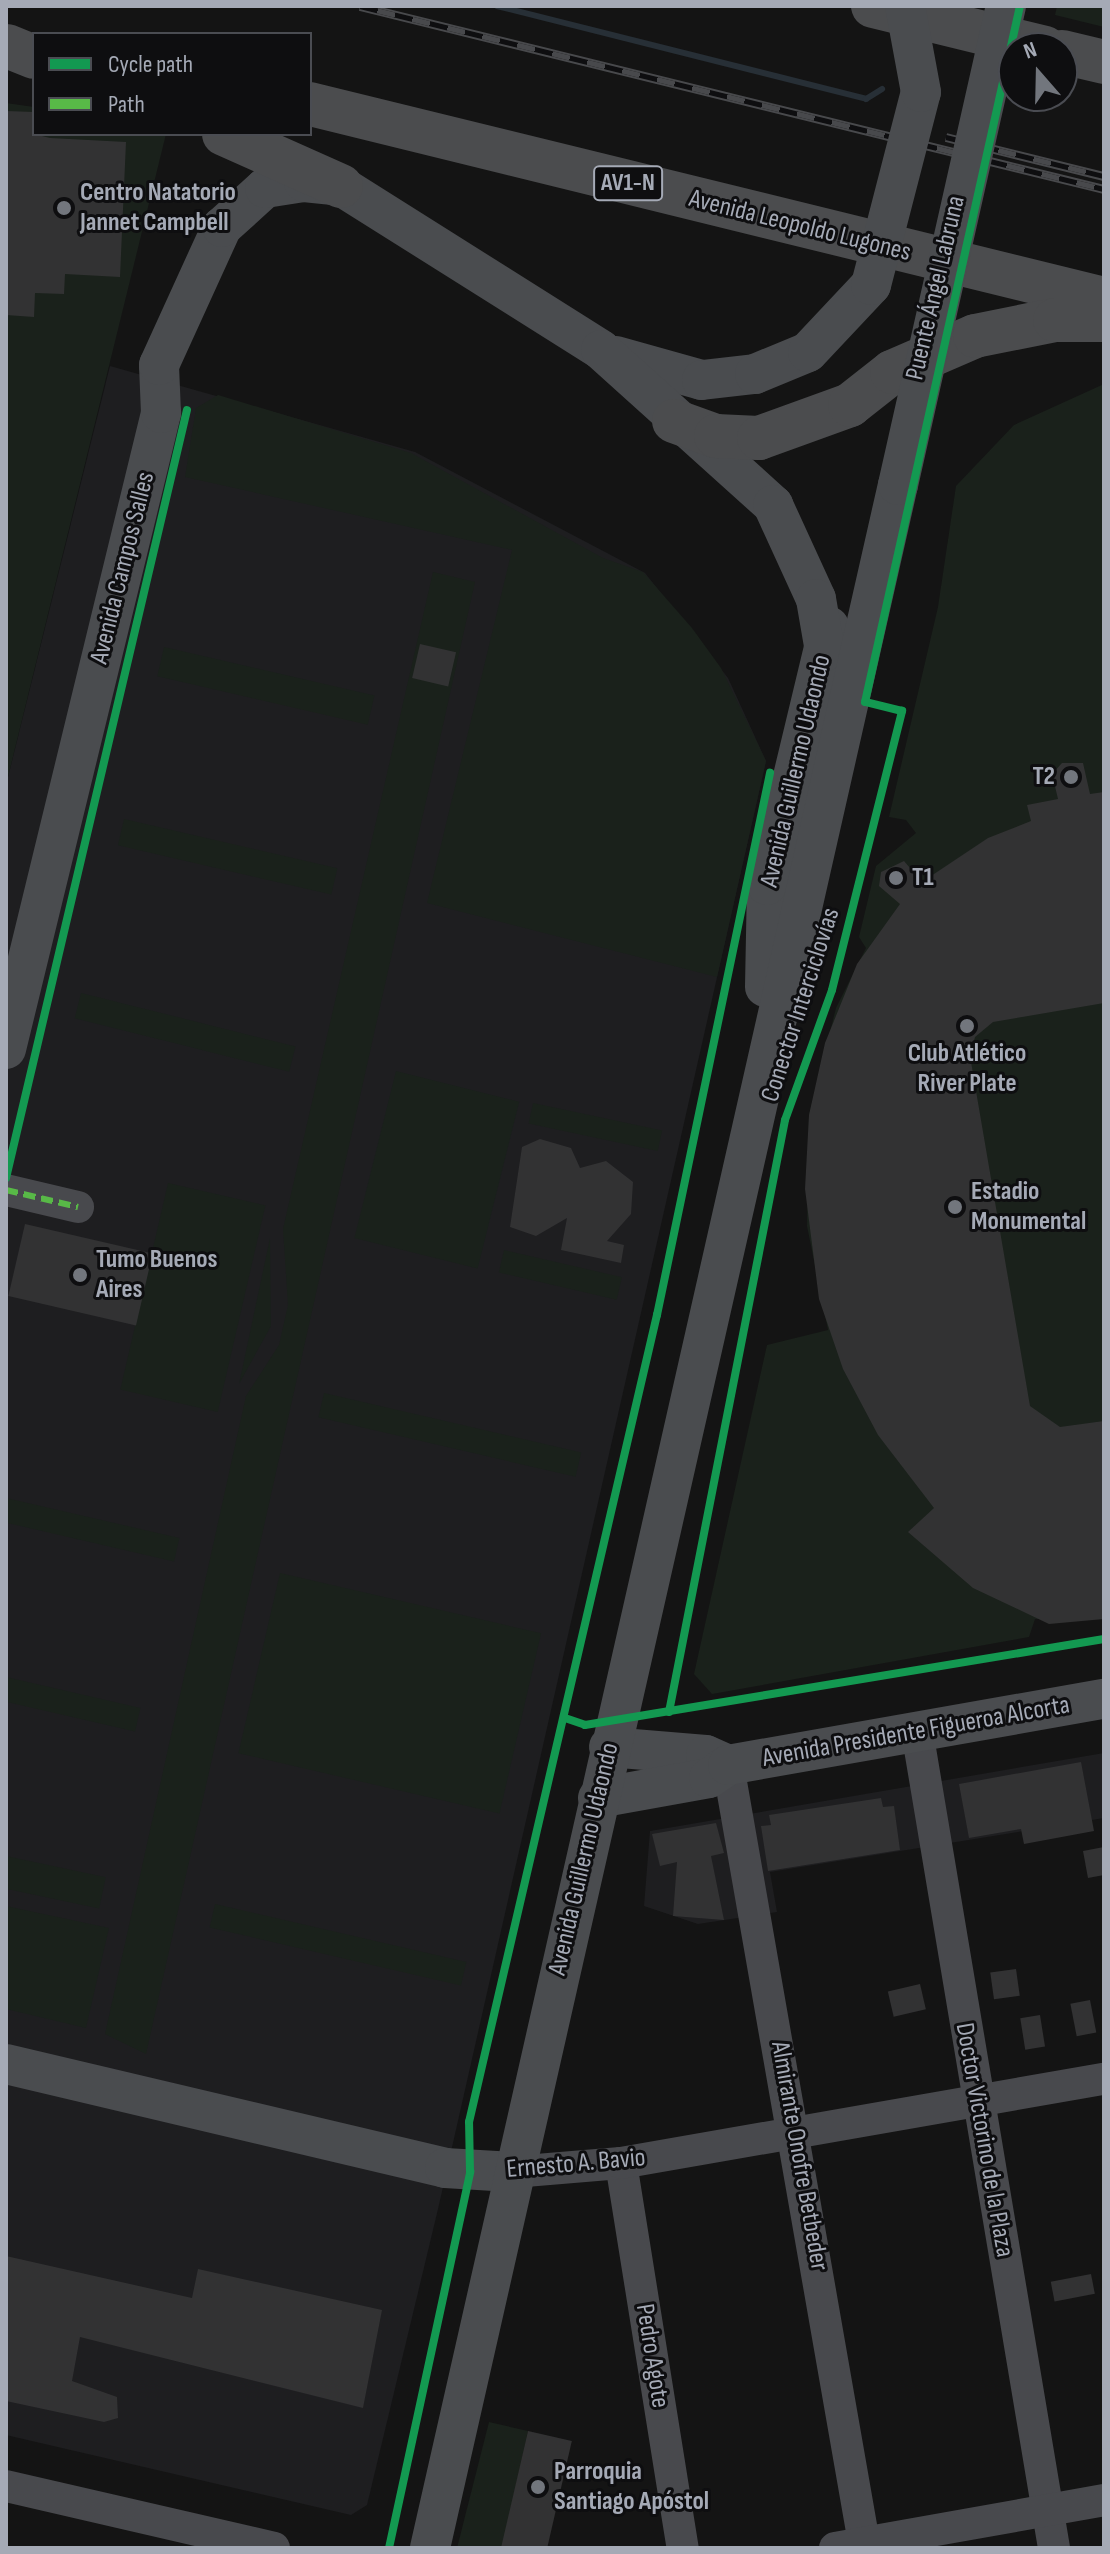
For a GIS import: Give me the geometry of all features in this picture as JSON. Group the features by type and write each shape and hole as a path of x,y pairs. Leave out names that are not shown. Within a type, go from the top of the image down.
{"highway":[{"path":"873,6 998,37"},
{"path":"6,46 32,50"},
{"path":"6,46 32,56"},
{"path":"1078,56 1104,62"},
{"name":"Avenida Leopoldo Lugones","path":"312,104 1104,299"},
{"path":"228,136 341,186"},
{"path":"674,421 716,436 759,438 850,405 892,372 975,336 1055,320 1104,320"}],"main road":[{"path":"341,186 601,350 654,372 702,380 755,374 808,352 871,285 921,92 905,6"},
{"name":"Puente Ángel Labruna","path":"811,849 898,485 1006,6"},
{"name":"Avenida Campos Salles","path":"6,1049 161,413 163,353 222,227 238,209 265,188 304,182 341,186"},
{"path":"601,350 674,421 773,505 811,585 825,651"},
{"name":"Avenida Guillermo Udaondo","path":"771,1030 762,968 767,885 825,651 831,607"},
{"name":"Avenida Guillermo Udaondo","path":"430,2548 811,849"},
{"name":"Avenida Presidente Figueroa Alcorta","path":"598,1798 709,1778 728,1765 1104,1699"},
{"name":"Avenida Presidente Figueroa Alcorta","path":"609,1747 706,1755 728,1765"},
{"name":"Ernesto A. Bavio","path":"6,2064 445,2168 513,2172"}],"street":[{"path":"6,1190 78,1207"},
{"name":"Doctor Victorino de la Plaza","path":"917,1731 976,2102 1054,2548"},
{"name":"Almirante Onofre Betbeder","path":"728,1765 797,2134 855,2546"},
{"name":"Ernesto A. Bavio","path":"513,2172 621,2163 1104,2079"},
{"name":"Pedro Agote","path":"621,2163 683,2548"},
{"path":"6,2486 274,2548"},
{"path":"855,2546 1104,2500"}],"shaded area":[{"path":"1057,6 1104,6 1104,27 1055,15"},
{"path":"6,103 32,107 32,136 166,136 6,785"},
{"path":"110,366 415,452 645,573 728,678 766,761 438,2209 367,2505 351,2515 6,2435 6,785"},
{"name":"Club Atlético River Plate","path":"1104,384 1104,1619 1035,1619 1029,1637 712,1694 694,1674 767,1345 828,1330 807,1226 809,1115 836,1008 866,948 859,937 876,866 916,833 906,820 889,817 938,607 956,486 1014,425"},
{"path":"218,395 411,453 603,558 643,572 692,628 721,668 766,761 717,977 427,903 512,550 185,477 196,408"},
{"path":"433,572 475,582 146,2054 105,2034 246,1396 279,1345 288,1305 283,1229"},
{"path":"164,647 374,696 368,725 157,676"},
{"path":"124,819 337,868 331,895 118,845"},
{"path":"81,993 295,1046 289,1072 75,1018"},
{"path":"396,1071 519,1102 478,1269 354,1238"},
{"path":"533,1103 662,1130 658,1151 529,1124"},
{"path":"168,1183 265,1205 218,1412 120,1390"},
{"path":"270,1238 271,1326 239,1384"},
{"path":"504,1250 622,1277 617,1300 499,1272"},
{"path":"324,1393 581,1452 576,1477 318,1417"},
{"path":"6,1498 179,1538 174,1561 6,1523"},
{"path":"280,1573 541,1633 500,1814 238,1753"},
{"path":"6,1677 140,1708 135,1731 6,1702"},
{"path":"1104,1753 1104,1818 770,1872 777,1912 698,1924 644,1906 650,1831"},
{"path":"6,1856 106,1877 99,1909 6,1889"},
{"path":"215,1904 466,1962 461,1985 210,1927"},
{"path":"6,1906 109,1928 86,2028 6,2009"},
{"path":"489,2422 528,2431 502,2548 457,2548"}],"building":[{"name":"Centro Natatorio Jannet Campbell","path":"6,111 32,112 32,136 126,142 120,277 65,274 64,294 35,293 34,317 6,315"},
{"path":"420,644 456,652 448,686 412,678"},
{"name":"Estadio Monumental","path":"1062,763 1083,763 1090,794 1104,792 1104,1003 993,1022 975,1037 970,1056 1030,1406 1060,1427 1104,1421 1104,1619 1049,1624 973,1588 908,1532 934,1508 878,1435 843,1369 819,1299 805,1189 809,1115 825,1043 857,964 900,904 879,886 881,872 904,861 922,882 988,838 1031,821 1027,805 1058,799 1052,774"},
{"path":"540,1139 571,1148 580,1168 606,1161 633,1182 631,1214 607,1241 624,1245 621,1263 561,1250 567,1218 536,1236 510,1227 522,1147"},
{"name":"Tumo Buenos Aires","path":"25,1224 153,1253 136,1326 8,1296"},
{"path":"1081,1762 1094,1831 1024,1844 1021,1829 969,1838 959,1784"},
{"path":"881,1798 883,1807 894,1806 900,1850 768,1871 761,1826 771,1825 769,1815"},
{"path":"716,1823 724,1853 711,1856 724,1920 673,1916 677,1862 660,1866 652,1834"},
{"path":"1104,1847 1104,1875 1088,1878 1083,1851"},
{"path":"1016,1969 1020,1996 994,1999 990,1973"},
{"path":"920,1984 926,2009 894,2017 888,1991"},
{"path":"1090,2000 1096,2032 1077,2036 1070,2004"},
{"path":"1040,2015 1045,2047 1025,2050 1020,2018"},
{"path":"6,2256 192,2298 198,2269 382,2310 363,2408 80,2337 72,2381 117,2397 118,2418 104,2422 6,2401"},
{"path":"1091,2274 1095,2294 1055,2301 1051,2282"},
{"name":"Parroquia Santiago Apóstol","path":"528,2431 572,2441 547,2548 501,2548"}],"waterway":[{"path":"497,6 866,99 882,89"}],"railway":[{"path":"360,6 1104,189"},
{"path":"946,137 1104,176"}],"marked path":[{"path":"6,1190 78,1207"}],"cycle path":[{"name":"Conector Interciclovías","path":"669,1712 785,1120 832,990 902,711 865,702 1020,6"},
{"path":"6,1178 187,410"},
{"path":"389,2548 470,2172 469,2122 657,1315 770,773"},
{"path":"565,1718 585,1725 1104,1639"}],"place":[{"name":"Centro Natatorio Jannet Campbell","path":"64,208"},
{"name":"T2","path":"1071,777"},
{"name":"T1","path":"896,878"},
{"name":"Club Atlético River Plate","path":"967,1026"},
{"name":"Estadio Monumental","path":"955,1207"},
{"name":"Tumo Buenos Aires","path":"80,1275"},
{"name":"Parroquia Santiago Apóstol","path":"538,2487"}]}
